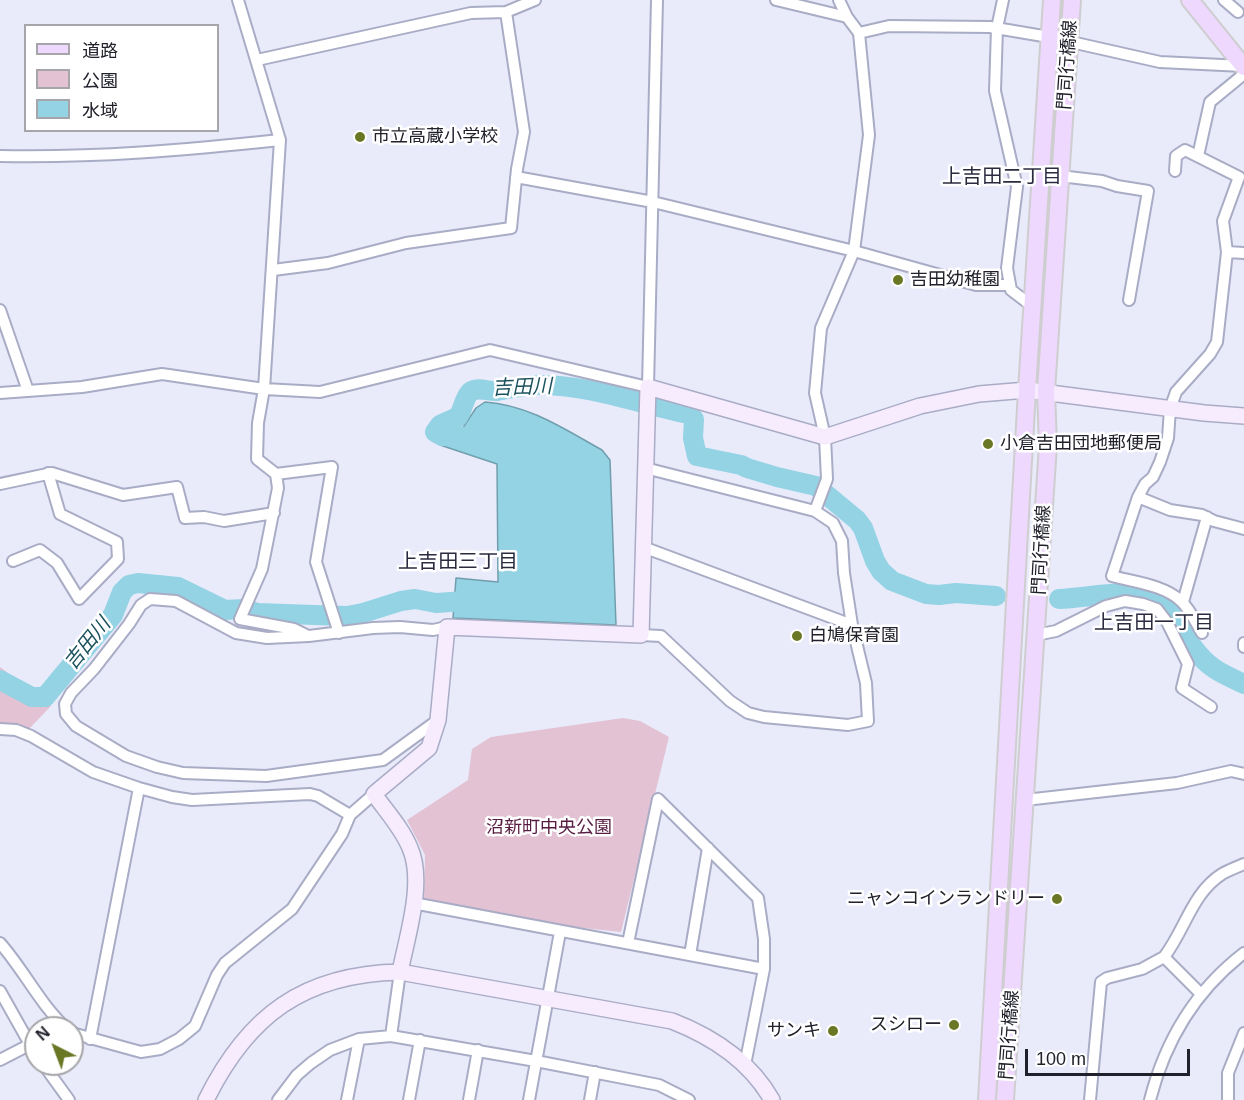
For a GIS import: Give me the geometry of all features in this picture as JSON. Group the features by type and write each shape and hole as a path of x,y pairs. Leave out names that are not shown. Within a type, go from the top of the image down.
{"main road":[{"name":"門司行橋線","path":"987,1100 1027,390 1052,0"},
{"name":"門司行橋線","path":"1005,1100 1048,445 1046,391 1072,0"},
{"path":"1190,0 1244,69"}],"street":[{"path":"238,0 280,140 273,270 264,389 258,423 257,459 276,474 278,488 262,569 240,619 294,629 309,636"},
{"path":"471,13 475,0"},
{"path":"257,60 471,13 506,12 535,0"},
{"path":"641,634 657,0"},
{"path":"776,0 847,16"},
{"path":"815,512 827,478 825,437 815,393 820,328 854,250 869,135 859,33 839,0"},
{"path":"1003,0 997,28 995,91 1017,187 1007,268 1011,290 1032,306"},
{"path":"1224,0 1238,12"},
{"path":"273,270 328,263 406,243 511,228 516,177 524,132 506,12"},
{"path":"859,33 889,26 997,28 1049,37 1160,62 1244,69"},
{"path":"1198,156 1210,102 1244,69"},
{"path":"0,156 60,157 181,151 280,140"},
{"path":"1175,171 1176,156 1185,150 1242,172 1223,221 1227,252 1217,342 1210,354 1176,392 1170,408 1167,438 1160,462 1153,477 1145,484 1138,497 1112,576 1157,588 1175,596 1183,602 1202,633"},
{"path":"1060,176 1102,181 1148,191 1129,300"},
{"path":"516,177 653,202 854,250 976,285 1010,285"},
{"path":"1227,252 1244,253"},
{"path":"0,310 28,391"},
{"path":"0,393 82,387 162,374 264,389 320,392 489,350 648,387 825,437 920,406 979,394 1027,390 1244,416"},
{"path":"276,474 332,467 316,562 339,633"},
{"path":"438,720 383,760 266,776 183,773 157,768 126,756 76,726 66,714 65,704 71,693 94,669 129,624 141,605 150,599 176,601 236,633 267,638 400,627 433,630 447,627 661,636 730,701 748,713 764,717 849,725 868,721 866,683 852,625 844,573 843,541 833,523 815,512 645,468"},
{"path":"13,561 40,550 57,563 79,598 118,559 117,542 60,514 48,473"},
{"path":"0,484 52,473 123,495 177,487 185,518 224,521 274,513"},
{"path":"1138,497 1170,510 1207,517 1244,529"},
{"path":"1183,602 1207,517"},
{"path":"643,547 852,625"},
{"path":"1036,635 1056,631 1106,606 1125,601 1157,609 1167,622 1188,664 1182,688 1211,707"},
{"path":"84,1037 141,1052 160,1049 179,1039 195,1026 217,975 225,963 292,909 342,834 350,815 429,748 438,720 447,627"},
{"path":"0,729 16,730 31,736 93,772 172,797 192,800 310,794 318,796 350,815"},
{"path":"1025,800 1177,783 1231,771 1244,774"},
{"path":"90,1039 139,788"},
{"path":"374,794 404,836 411,849 416,871 416,887 391,1036"},
{"path":"628,943 658,799 758,898 764,939 764,969 745,1065"},
{"path":"690,955 708,848"},
{"path":"1090,1100 1101,982 1107,978 1142,969 1164,957 1176,941 1188,913 1208,886 1223,873 1244,864"},
{"path":"413,903 764,969"},
{"path":"529,1100 560,932"},
{"path":"0,943 16,961 53,1016"},
{"path":"1150,1100 1172,1039 1201,994 1219,974 1244,953"},
{"path":"1164,957 1201,994"},
{"path":"206,1100 230,1056 247,1034 269,1014 288,1002 332,981 375,972 400,972 672,1021 697,1031 721,1045 745,1065 772,1100"},
{"path":"0,991 24,1034"},
{"path":"1228,1100 1228,1073 1244,1033"},
{"path":"278,1100 311,1062 330,1050 359,1039 391,1036 478,1050 659,1085 689,1100"},
{"path":"347,1100 359,1039"},
{"path":"409,1100 420,1040"},
{"path":"469,1100 478,1050"},
{"path":"0,1060 24,1053"},
{"path":"590,1100 595,1072"},
{"path":"52,1076 69,1100"}],"green space":[{"path":"0,667 51,706 29,729 0,726"},
{"name":"沼新町中央公園","path":"623,718 640,721 669,737 621,932 565,926 424,901 425,855 407,820 468,780 472,749 491,737"}],"water":[{"path":"485,402 516,408 546,419 602,450 610,460 616,625 453,618 456,578 498,582 497,464 440,445 452,424 462,429 476,408"}],"waterway":[{"name":"吉田川","path":"470,437 442,436 435,432 440,425 458,417 468,395 476,389 497,391 533,385 577,388 689,414 694,419 693,438 697,456 741,465 777,477 816,486 857,520 863,528 875,561 881,571 892,581 926,594 956,593 996,596"},
{"name":"吉田川","path":"0,680 32,697 45,697 113,615 122,592 129,585 138,583 178,587 225,610 244,609 258,613 347,616 415,599 436,603 481,600"},
{"name":"吉田川","path":"1059,599 1129,593 1141,594 1161,601 1173,612 1187,639 1204,660 1221,673 1244,684"}],"place":[{"name":"市立高蔵小学校","path":"360,137"},
{"name":"吉田幼稚園","path":"898,280"},
{"name":"小倉吉田団地郵便局","path":"988,444"},
{"name":"白鳩保育園","path":"797,636"},
{"name":"ニャンコインランドリー","path":"1057,899"},
{"name":"スシロー","path":"954,1025"},
{"name":"サンキ","path":"833,1031"}],"district":[{"name":"上吉田二丁目","path":"1002,177"},
{"name":"上吉田三丁目","path":"458,562"},
{"name":"上吉田一丁目","path":"1154,623"}]}
